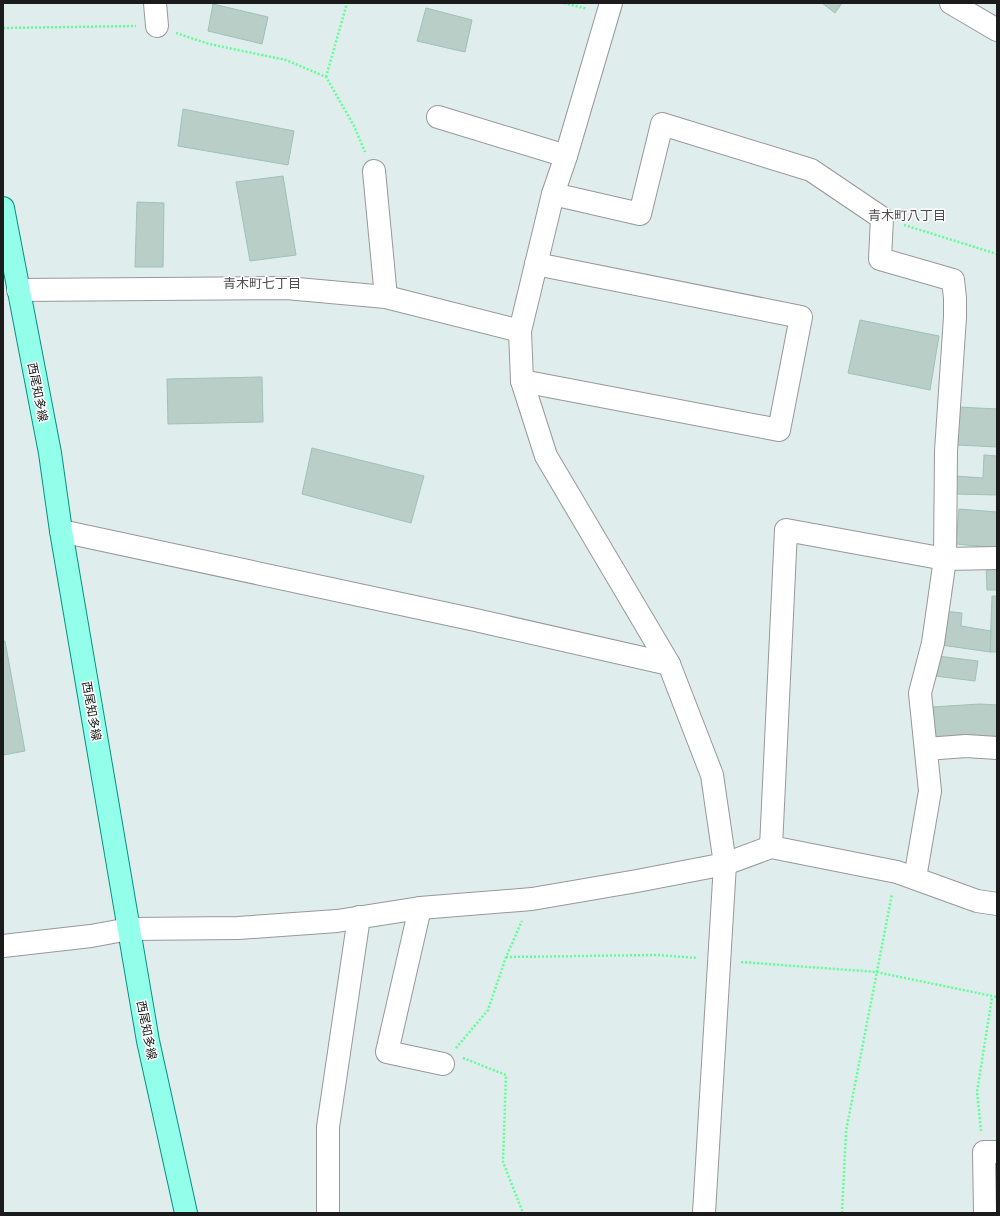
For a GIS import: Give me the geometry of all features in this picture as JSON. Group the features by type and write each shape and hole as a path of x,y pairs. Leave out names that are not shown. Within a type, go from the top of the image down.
{"main road":[{"name":"西尾知多線","path":"3,208 50,453 61,531 148,1041 186,1213"}],"street":[{"path":"155,3 157,26"},
{"path":"611,3 566,156 553,194 520,331 522,381 546,456 669,664 712,775 724,864 704,1213"},
{"path":"951,3 997,30"},
{"path":"438,117 566,156"},
{"path":"553,194 640,214 662,124 811,170 882,218 880,259 953,280 955,317 946,451 945,559 933,643 920,693 930,791 906,875"},
{"path":"374,172 386,297"},
{"path":"522,381 779,430 801,316 536,264"},
{"path":"18,290 286,288 386,297 520,331"},
{"path":"771,847 786,530 945,559 997,558"},
{"path":"61,531 471,618 669,664"},
{"path":"926,749 966,746 997,748"},
{"path":"3,946 90,936 128,929 238,928 337,921 420,908 532,899 724,864 771,847 906,875 977,901 997,904"},
{"path":"420,908 387,1052 447,1059"},
{"path":"328,1213 328,1127 359,917"},
{"path":"985,1213 990,1152"}],"path":[{"path":"326,77 347,3"},
{"path":"3,28 157,26 209,44 286,60 326,77 354,126 374,172"},
{"path":"882,218 997,254"},
{"path":"842,1213 846,1131 876,972 906,875"},
{"path":"523,1213 503,1162 506,1075 447,1059 488,1010 506,957 532,899"},
{"path":"506,957 657,955 876,972 997,997"},
{"path":"990,1152 977,1092 992,997"}],"building":[{"path":"822,3 842,3 835,13"},
{"path":"213,4 268,17 262,44 208,31"},
{"path":"426,8 472,20 465,52 417,41"},
{"path":"183,109 294,131 288,165 178,146"},
{"path":"283,176 296,255 250,261 236,182"},
{"path":"137,202 164,203 163,267 135,267"},
{"path":"860,320 939,336 930,390 848,373"},
{"path":"262,377 263,422 168,424 167,379"},
{"path":"959,407 997,409 997,447 957,445"},
{"path":"312,448 424,476 411,523 302,494"},
{"path":"984,455 997,456 997,495 955,494 955,476 983,478"},
{"path":"959,509 997,512 997,548 956,544"},
{"path":"986,565 997,565 997,590 987,590"},
{"path":"992,596 997,596 997,652 990,652"},
{"path":"944,611 962,613 961,626 991,631 990,652 941,645"},
{"path":"3,641 5,641 25,751 3,755"},
{"path":"937,656 978,661 975,681 935,676"},
{"path":"980,704 997,705 997,739 936,742 932,707"}],"district":[{"name":"青木町八丁目","path":"907,215"},
{"name":"青木町七丁目","path":"262,283"}]}
